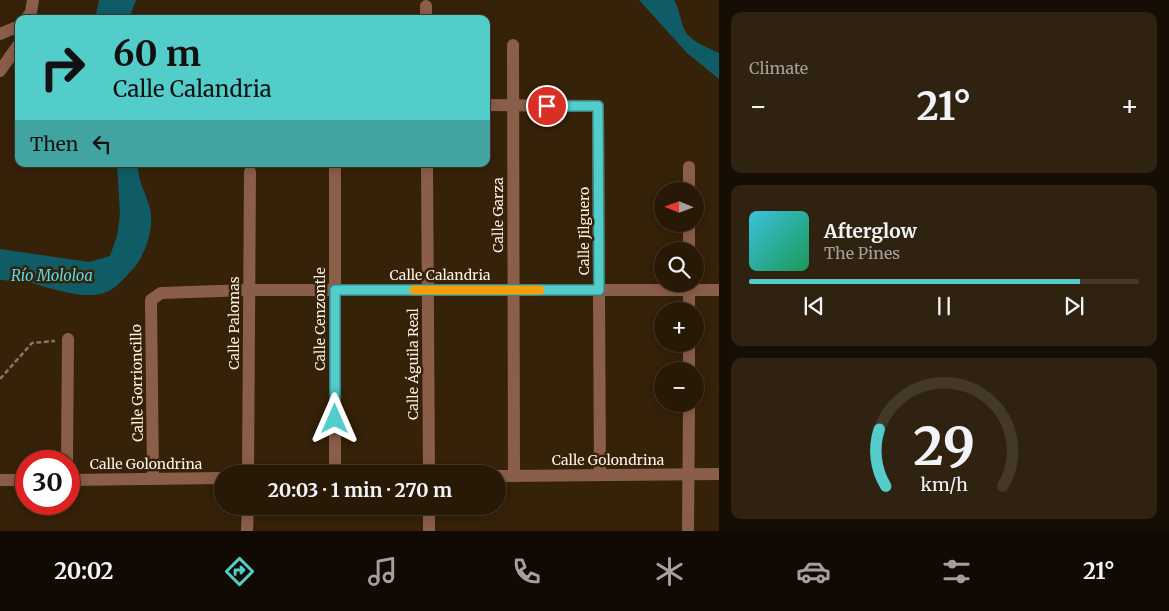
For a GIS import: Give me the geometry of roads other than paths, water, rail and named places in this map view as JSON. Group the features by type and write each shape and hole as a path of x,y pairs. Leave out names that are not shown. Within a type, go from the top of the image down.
{"street":[{"path":"29,15 33,0"},
{"path":"0,34 15,28"},
{"name":"Calle Garza","path":"513,45 514,476"},
{"path":"0,71 15,50"},
{"path":"490,105 513,105"},
{"name":"Calle Jilguero","path":"513,105 598,106 600,475"},
{"name":"Calle Cenzontle","path":"335,167 335,465"},
{"name":"Calle Águila Real","path":"427,167 429,465"},
{"path":"688,167 689,182"},
{"name":"Calle Palomas","path":"248,465 250,172"},
{"name":"Calle Calandria","path":"162,293 249,290 599,290 654,288"},
{"name":"Calle Calandria","path":"704,288 719,290"},
{"name":"Calle Gorrioncillo","path":"153,479 151,300 162,293"},
{"path":"67,450 68,339"},
{"path":"688,531 689,412"},
{"name":"Calle Golondrina","path":"506,476 719,474"},
{"name":"Calle Golondrina","path":"80,480 214,478"},
{"path":"0,480 15,480"},
{"path":"248,515 248,531"},
{"path":"429,515 430,531"}],"water":[{"path":"99,0 136,0 130,15 96,15"},
{"path":"639,0 674,0 687,35 719,53 719,79 687,53"},
{"name":"Río Mololoa","path":"117,167 138,167 139,177 150,208 151,229 141,257 134,268 112,289 93,295 82,295 24,281 0,280 0,249 89,262 110,256 117,236 120,214"}]}
